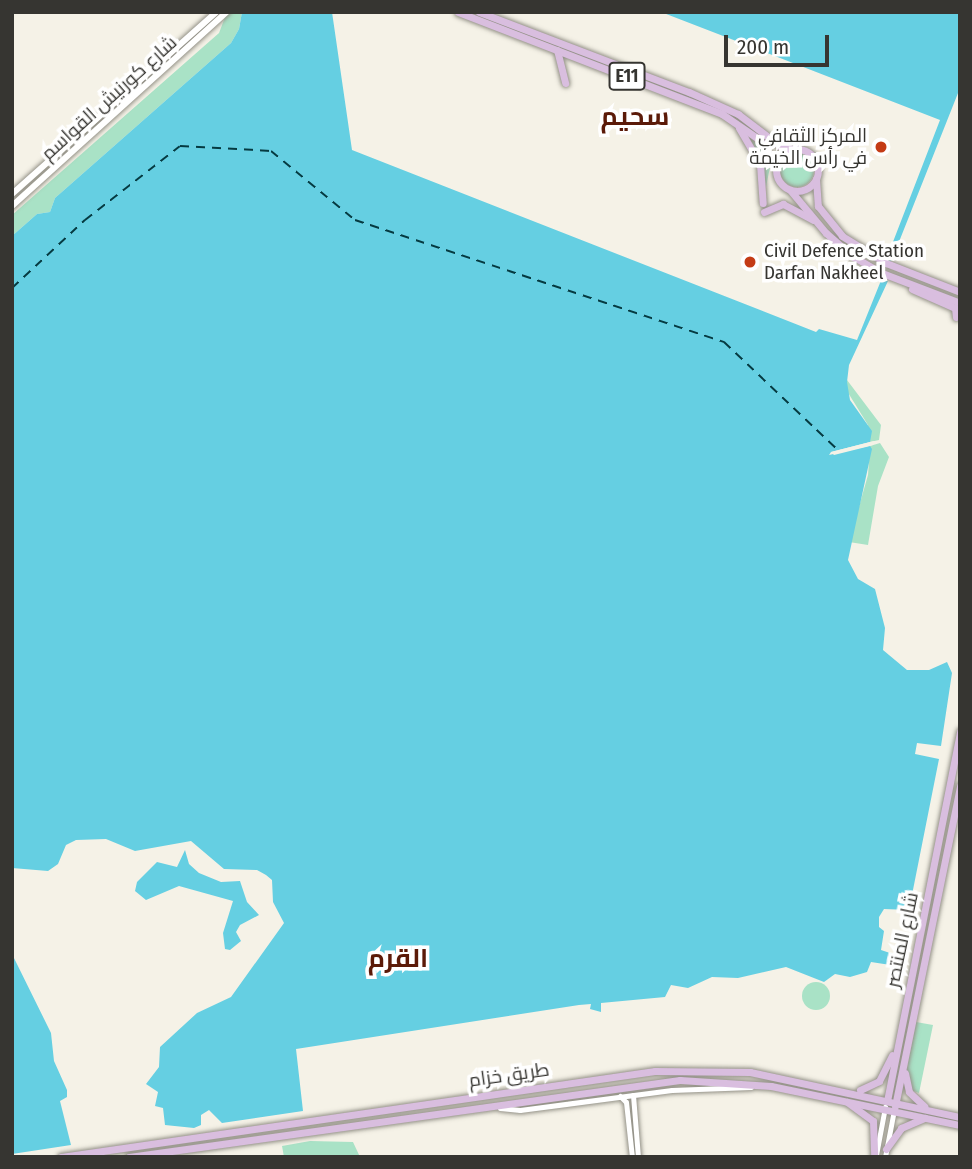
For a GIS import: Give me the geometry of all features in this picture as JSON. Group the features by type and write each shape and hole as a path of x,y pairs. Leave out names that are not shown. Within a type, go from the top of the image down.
{"main road":[{"name":"شارع كورنيش القواسم","path":"12,194 216,12"},
{"name":"شارع كورنيش القواسم","path":"12,206 226,12"},
{"name":"E11","path":"458,12 722,114 760,140 776,167"},
{"name":"E11","path":"480,12 689,92 749,121 780,146 793,149"},
{"path":"557,50 565,83"},
{"path":"722,114 742,130 756,152 763,176 763,208 783,204 816,222 855,257 957,309 956,317"},
{"path":"816,222 800,197 779,182 776,167 781,155 793,149 804,150 815,160 818,206 842,236 886,263 960,292"},
{"path":"790,190 806,189 816,179"},
{"path":"901,281 960,301"},
{"name":"شارع المنتصر","path":"886,1103 960,731"},
{"path":"895,1106 960,786"},
{"path":"845,1089 864,1090 879,1081 900,1031"},
{"path":"905,1060 909,1092 927,1109"},
{"path":"726,1081 749,1080 752,1072"},
{"name":"طريق خزام","path":"61,1157 634,1073 752,1072 845,1089 928,1118 960,1125"},
{"name":"طريق خزام","path":"129,1157 637,1083 726,1081 886,1103"},
{"path":"840,1098 873,1121 875,1157"},
{"name":"طريق خزام","path":"895,1106 960,1116"},
{"path":"886,1153 901,1128 928,1118"}],"street":[{"path":"488,1105 520,1110 635,1094 771,1086"},
{"path":"635,1094 631,1101 635,1157"},
{"path":"620,1096 626,1102 635,1157"},
{"name":"شارع المنتصر","path":"875,1157 886,1103"},
{"path":"886,1153 895,1106"}],"green space":[{"path":"227,12 242,12 239,29 231,43 55,198 50,212 37,214 12,236 12,215 219,33"},
{"path":"747,133 771,162 766,187 762,159"},
{"path":"797,153 809,158 814,170 809,182 797,187 785,182 780,170 785,158"},
{"path":"847,380 881,425 879,440 870,442 868,425 847,391"},
{"path":"880,443 889,457 878,486 868,545 849,542 868,475 870,446"},
{"path":"816,982 826,986 830,996 826,1006 816,1010 806,1006 802,996 806,986"},
{"path":"916,1022 933,1025 919,1093 911,1090 906,1074"},
{"path":"310,1141 353,1142 360,1157 284,1157 282,1146"}],"water":[{"path":"242,12 332,12 352,150 816,332 819,329 857,340 882,278 888,281 849,365 847,382 850,400 872,431 870,442 831,452 834,455 870,446 872,449 848,560 858,579 875,589 885,628 883,650 907,670 929,670 947,662 952,673 941,746 917,743 915,754 939,759 909,910 884,909 879,917 879,927 884,931 881,950 899,956 897,966 871,962 867,972 850,977 835,974 824,982 786,967 738,978 712,977 688,988 671,985 665,997 601,1003 601,1012 590,1009 591,1004 579,1005 296,1049 303,1111 222,1123 209,1110 201,1115 201,1125 194,1128 165,1125 163,1108 155,1106 158,1092 146,1084 159,1067 160,1047 197,1013 231,997 284,923 273,902 272,880 257,870 224,869 191,841 135,851 106,839 76,840 66,845 58,864 48,871 12,868 12,236 37,214 50,212 55,198 231,43 239,29"},
{"path":"661,12 960,12 960,88 891,262 886,260 940,120"},
{"path":"185,850 189,864 199,873 221,882 240,881 247,902 259,915 240,925 236,932 241,941 230,950 225,949 223,933 233,901 179,886 146,900 135,891 137,882 157,862 177,867"},
{"path":"12,954 51,1033 54,1061 67,1090 67,1097 60,1101 71,1145 12,1154"}],"pier":[{"path":"874,441 873,445 829,455 831,452"}],"ferry route":[{"path":"12,288 85,220 180,146 271,151 355,220 724,342 838,450"}],"place":[{"name":"المركز الثقافي في رأس الخيمة","path":"881,147"},
{"name":"Civil Defence Station Darfan Nakheel","path":"750,262"}],"district":[{"name":"سحيم","path":"635,117"},
{"name":"القرم","path":"398,959"}]}
